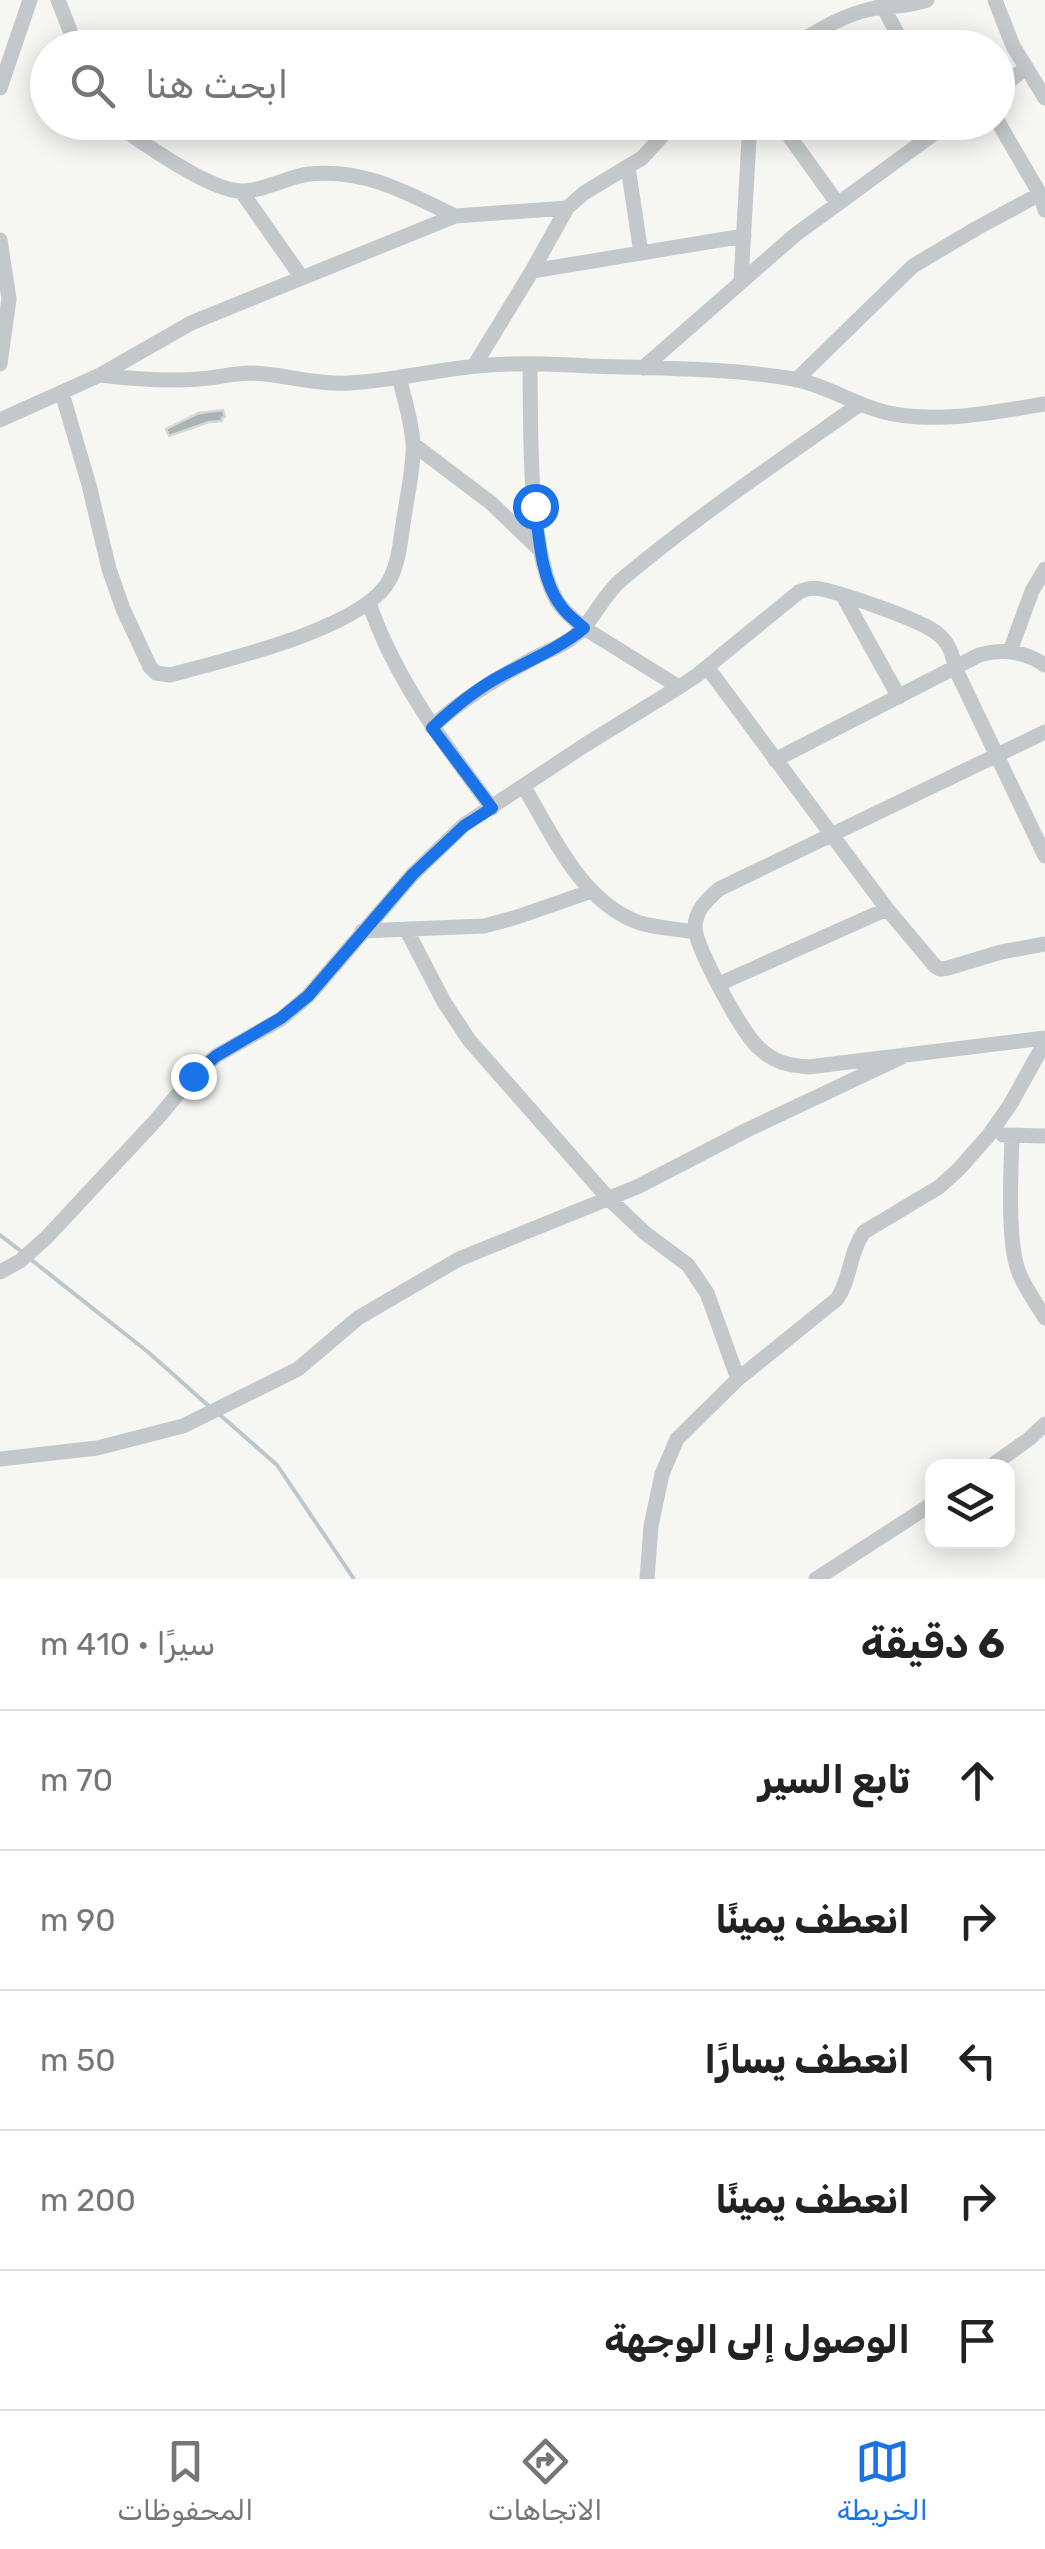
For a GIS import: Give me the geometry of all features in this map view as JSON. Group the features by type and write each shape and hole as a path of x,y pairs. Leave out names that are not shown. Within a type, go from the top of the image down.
{"street":[{"path":"0,88 30,0"},
{"path":"58,0 70,30"},
{"path":"850,0 879,6 928,0"},
{"path":"995,0 1007,30"},
{"path":"821,30 879,6"},
{"path":"879,6 894,30"},
{"path":"1015,49 1045,98"},
{"path":"1015,76 1026,68"},
{"path":"142,140 211,182 240,191 309,174 353,174 382,181 455,216"},
{"path":"474,366 568,208 584,192 642,158 658,140"},
{"path":"742,280 749,140"},
{"path":"792,140 838,204"},
{"path":"643,368 795,235 925,140"},
{"path":"796,380 913,266 976,228 1043,202 1008,140"},
{"path":"628,167 641,253"},
{"path":"240,191 302,278"},
{"path":"0,420 100,375 191,323 455,216 568,208"},
{"path":"532,271 744,236"},
{"path":"0,240 9,299 0,364"},
{"path":"100,375 198,380 248,373 313,383 349,383 474,366 530,364 796,380 894,414 975,415 1045,404"},
{"path":"530,364 531,444 540,550 555,597 584,628 679,687"},
{"path":"62,392 123,609 150,667 156,674 170,675 314,632 382,593 392,577 401,536 413,444 399,377"},
{"path":"432,728 456,705 493,680 568,641 584,628 604,596 624,578 746,484 860,404"},
{"path":"413,444 492,503 540,550"},
{"path":"1010,651 1032,591 1045,569"},
{"path":"0,1272 20,1261 46,1238 193,1076 216,1056 281,1018 308,996 413,874 464,826 679,687 808,588 820,588 886,610 936,631 946,642 954,668 1043,848"},
{"path":"842,596 899,696"},
{"path":"369,602 386,644 432,728 492,808"},
{"path":"775,760 980,655 1010,651 1045,665"},
{"path":"706,667 934,966 940,970 1045,944"},
{"path":"1045,732 719,889 702,906 695,932 719,984 756,1046 784,1065 808,1067 1045,1040"},
{"path":"524,787 548,829 592,890 622,915 642,924 695,932"},
{"path":"362,931 484,926 592,890"},
{"path":"719,984 887,908"},
{"path":"406,929 469,1040 609,1199 688,1265 706,1293 738,1379"},
{"path":"647,1579 651,1526 662,1474 668,1455 685,1430 738,1379 837,1300 856,1244 864,1232 939,1187 958,1170 1010,1105 1045,1040"},
{"path":"0,1459 97,1448 184,1426 298,1369 358,1318 460,1259 637,1187 749,1128 906,1055"},
{"path":"989,1135 1045,1136"},
{"path":"1012,1136 1013,1248 1018,1270 1045,1318"},
{"path":"1001,1459 1045,1424"},
{"path":"816,1579 925,1509"}],"building":[{"path":"223,410 222,421 169,436 166,429 199,413"}],"waterway":[{"path":"0,1235 22,1252"},
{"path":"29,1258 148,1352 211,1408"},
{"path":"219,1414 277,1465 354,1579"}],"route":[{"path":"193,1076 216,1056 281,1018 308,996 413,874 464,826 492,808 432,728 456,705 493,680 568,641 584,628 561,607 550,586 540,550 535,506"}]}
